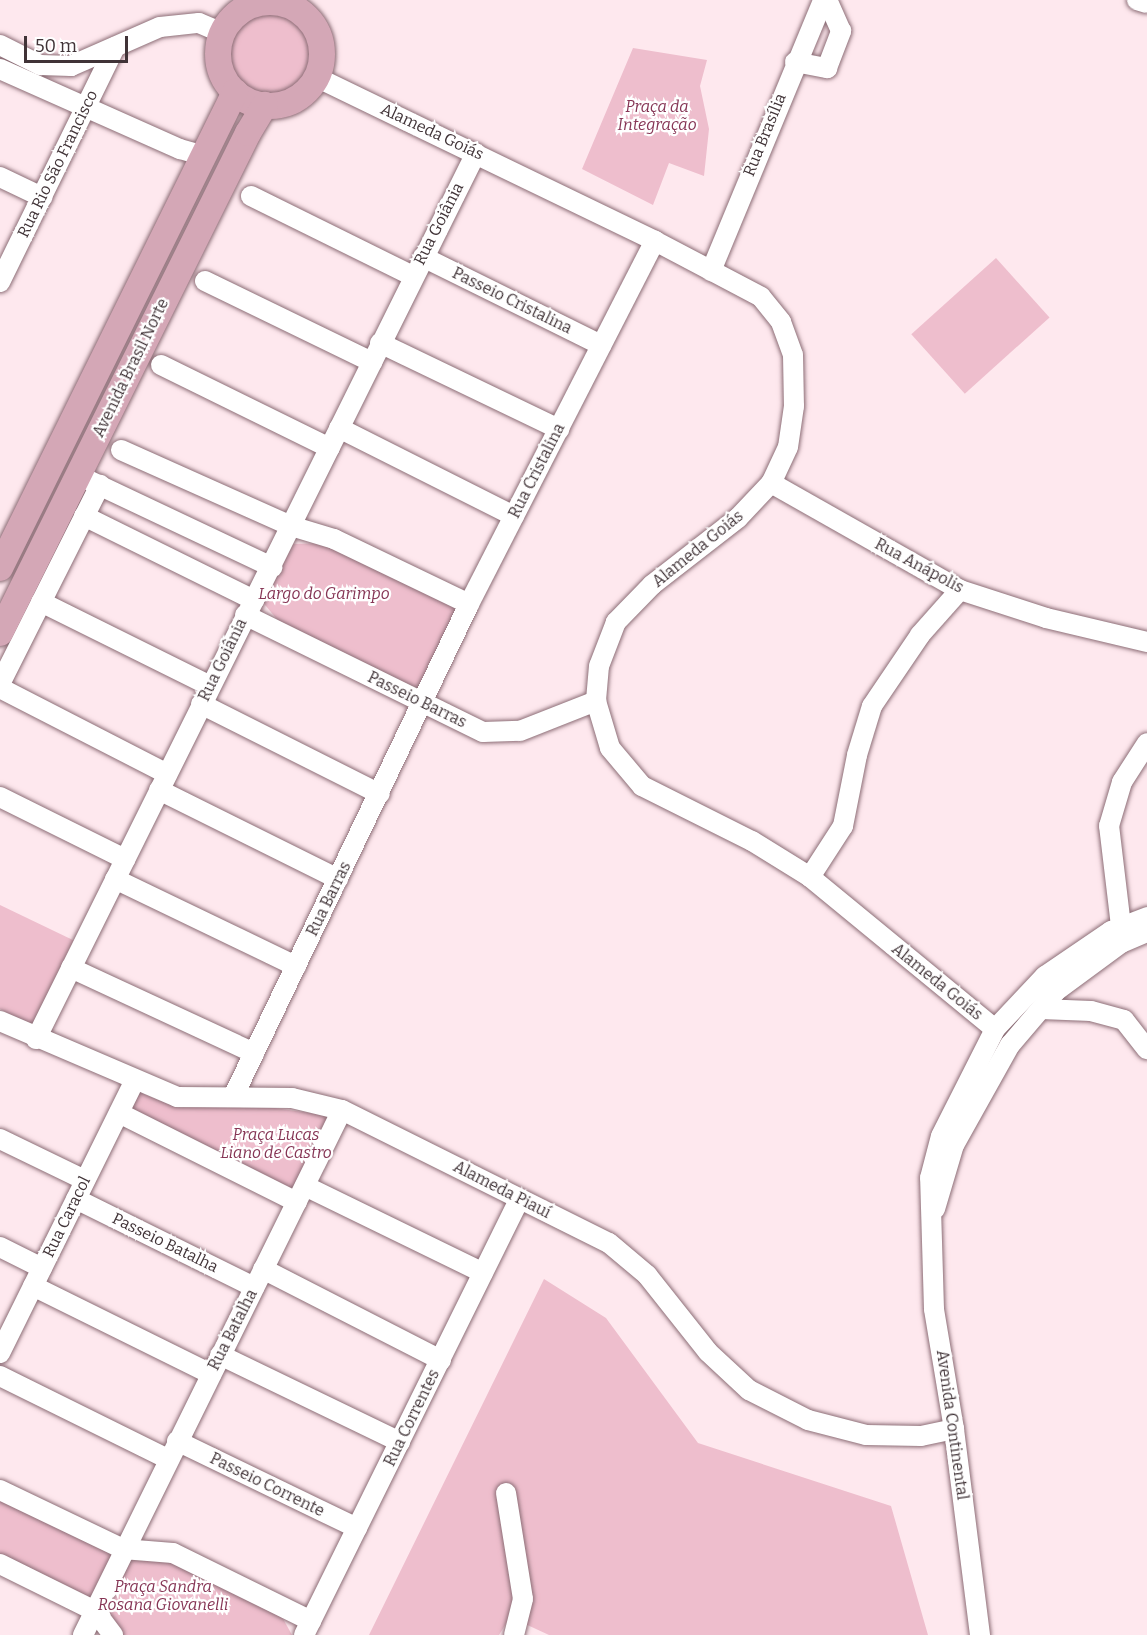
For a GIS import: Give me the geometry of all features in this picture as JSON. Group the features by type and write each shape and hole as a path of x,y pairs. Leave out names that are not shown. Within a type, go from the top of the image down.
{"main road":[{"path":"277,1 301,12 313,10 321,48 316,77 295,99 266,105 235,92 219,65 222,33 244,8 277,1"},
{"name":"Avenida Brasil Norte","path":"0,568 235,92"},
{"name":"Avenida Brasil Norte","path":"0,633 89,480 266,105"}],"street":[{"name":"Rua Brasília","path":"711,271 795,62 825,0"},
{"path":"795,62 827,68 841,31 825,0"},
{"path":"1137,0 1147,3"},
{"path":"0,45 40,64 71,66 160,27 199,23 222,33"},
{"name":"Rua Rio São Francisco","path":"0,282 115,47"},
{"path":"0,69 85,108 204,156"},
{"name":"Alameda Goiás","path":"316,77 655,241 761,297 782,322 793,355 794,406 788,447 771,483 738,518 652,585 616,622 600,666 596,701 610,748 642,786 752,841 810,877 995,1029"},
{"name":"Rua Goiânia","path":"36,1039 476,153"},
{"path":"0,177 42,197"},
{"path":"251,196 413,276"},
{"name":"Rua Cristalina","path":"424,703 469,604 655,241"},
{"name":"Passeio Cristalina","path":"423,257 601,345"},
{"path":"205,281 372,362"},
{"path":"380,343 559,429"},
{"path":"161,365 330,448"},
{"path":"339,428 514,516"},
{"path":"121,450 291,526 334,539 469,604"},
{"path":"0,684 84,516 89,480 272,567"},
{"name":"Rua Anápolis","path":"771,483 960,590 1046,618 1147,642"},
{"name":"Passeio Barras","path":"84,516 424,703 483,732 520,731 596,701"},
{"path":"810,877 843,826 857,755 872,706 920,635 960,590"},
{"path":"41,602 210,686"},
{"path":"0,688 338,879"},
{"name":"Rua Barras","path":"234,1095 424,703"},
{"path":"201,704 380,794"},
{"path":"1121,926 1109,826 1122,782 1147,743"},
{"path":"0,797 125,859"},
{"path":"115,879 296,966"},
{"name":"Avenida Continental","path":"980,1635 954,1429 934,1308 933,1214 930,1178 941,1136 995,1029 1045,976 1121,926 1147,917"},
{"name":"Avenida Continental","path":"933,1214 947,1178 954,1145 1010,1045 1056,991 1120,943 1147,932"},
{"path":"71,968 254,1053"},
{"path":"1041,1009 1091,1011 1124,1020 1145,1043"},
{"name":"Alameda Piauí","path":"0,1021 36,1039 177,1097 234,1095 292,1098 342,1110 609,1243 647,1275 708,1352 749,1390 808,1420 866,1436 921,1436 954,1429"},
{"name":"Rua Caracol","path":"0,1353 135,1080"},
{"name":"Rua Batalha","path":"83,1635 123,1549 342,1110"},
{"path":"119,1113 483,1273"},
{"path":"0,1139 85,1180"},
{"name":"Passeio Batalha","path":"76,1199 259,1278"},
{"name":"Rua Correntes","path":"308,1628 519,1200"},
{"path":"0,1247 42,1268"},
{"path":"259,1278 441,1360"},
{"path":"33,1286 211,1374"},
{"path":"220,1355 400,1442"},
{"path":"0,1376 173,1450"},
{"name":"Passeio Corrente","path":"173,1450 357,1528"},
{"path":"0,1490 123,1549 173,1553 308,1628"},
{"path":"506,1493 523,1599 514,1635"},
{"path":"0,1564 95,1611 113,1635"}],"green space":[{"path":"271,11 287,14 301,23 310,37 313,53 310,69 301,83 287,92 271,95 255,92 241,83 232,69 229,53 232,37 241,23 255,14"},
{"name":"Praça da Integração","path":"633,48 707,60 700,86 709,129 704,176 669,163 653,205 582,169"},
{"path":"996,258 1050,317 965,394 911,334"},
{"name":"Largo do Garimpo","path":"333,543 463,607 419,694 285,629 261,600 289,544"},
{"path":"0,905 77,942 32,1027 0,1009"},
{"name":"Praça Lucas Liano de Castro","path":"136,1091 178,1108 253,1105 332,1116 293,1193 126,1112"},
{"path":"544,1279 606,1318 698,1443 891,1506 928,1635 549,1635 510,1617 499,1635 369,1635"},
{"path":"0,1495 117,1552 91,1603 0,1558"},
{"name":"Praça Sandra Rosana Giovanelli","path":"126,1556 171,1557 281,1615 292,1635 120,1635 102,1609"}]}
